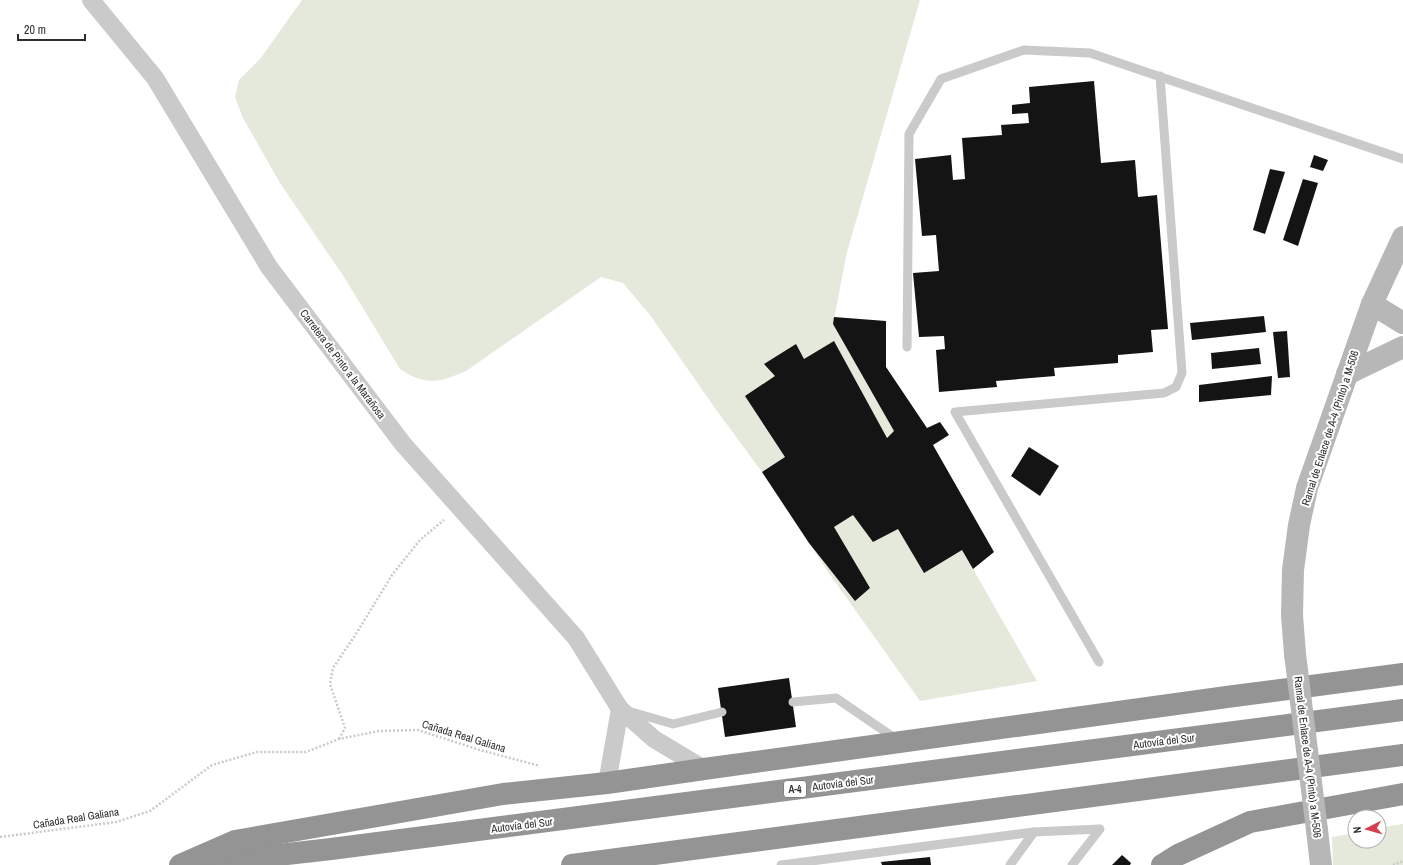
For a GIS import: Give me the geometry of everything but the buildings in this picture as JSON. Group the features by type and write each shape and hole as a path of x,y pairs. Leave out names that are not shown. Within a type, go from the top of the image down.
{"highway":[{"path":"1234,696 1403,662"},
{"path":"180,865 235,841 504,794 607,783 1403,674"},
{"name":"Autovía del Sur","path":"188,865 331,849 1403,710"},
{"path":"572,865 1403,755"},
{"path":"1162,865 1178,855 1250,822 1403,794"}],"main road":[{"name":"Ramal de Enlace de A-4 (Pinto) a M-506","path":"1321,865 1295,654 1292,615 1293,570 1299,525 1307,488 1374,301 1403,237"},
{"path":"1374,301 1403,306"},
{"path":"1374,301 1403,323"},
{"path":"1347,374 1403,347"}],"street":[{"name":"Carretera de Pinto a la Marañosa","path":"91,0 156,78 269,267 403,444 576,638 620,709 654,739 704,769"},
{"path":"607,783 620,709"}],"lane":[{"path":"907,347 909,134 941,79 1024,50 1090,53 1403,159"},
{"path":"1100,662 955,412 1164,393 1176,387 1182,373 1160,76"},
{"path":"793,702 836,698 901,742"},
{"path":"620,709 672,724 722,712"},
{"path":"780,865 822,862 1034,832 1100,829 1072,865"},
{"path":"1010,865 1034,832"}],"path":[{"path":"339,739 345,728 330,684 333,668 356,634 392,575 420,540 459,507"},
{"name":"Cañada Real Galiana","path":"0,837 116,822 150,810 212,765 257,752 306,752 339,739 379,731 418,730 480,750 545,768"},
{"path":"1393,865 1403,861"}],"shaded area":[{"path":"302,0 920,0 847,252 833,324 1037,681 920,701 826,569 762,472 717,411 650,315 623,283 601,277 466,371 456,375 433,381 417,378 400,369 344,277 280,183 243,118 235,97 239,80 260,59"},
{"path":"1403,824 1403,865 1333,865 1332,837 1347,834 1347,849 1387,849 1387,827"}]}
